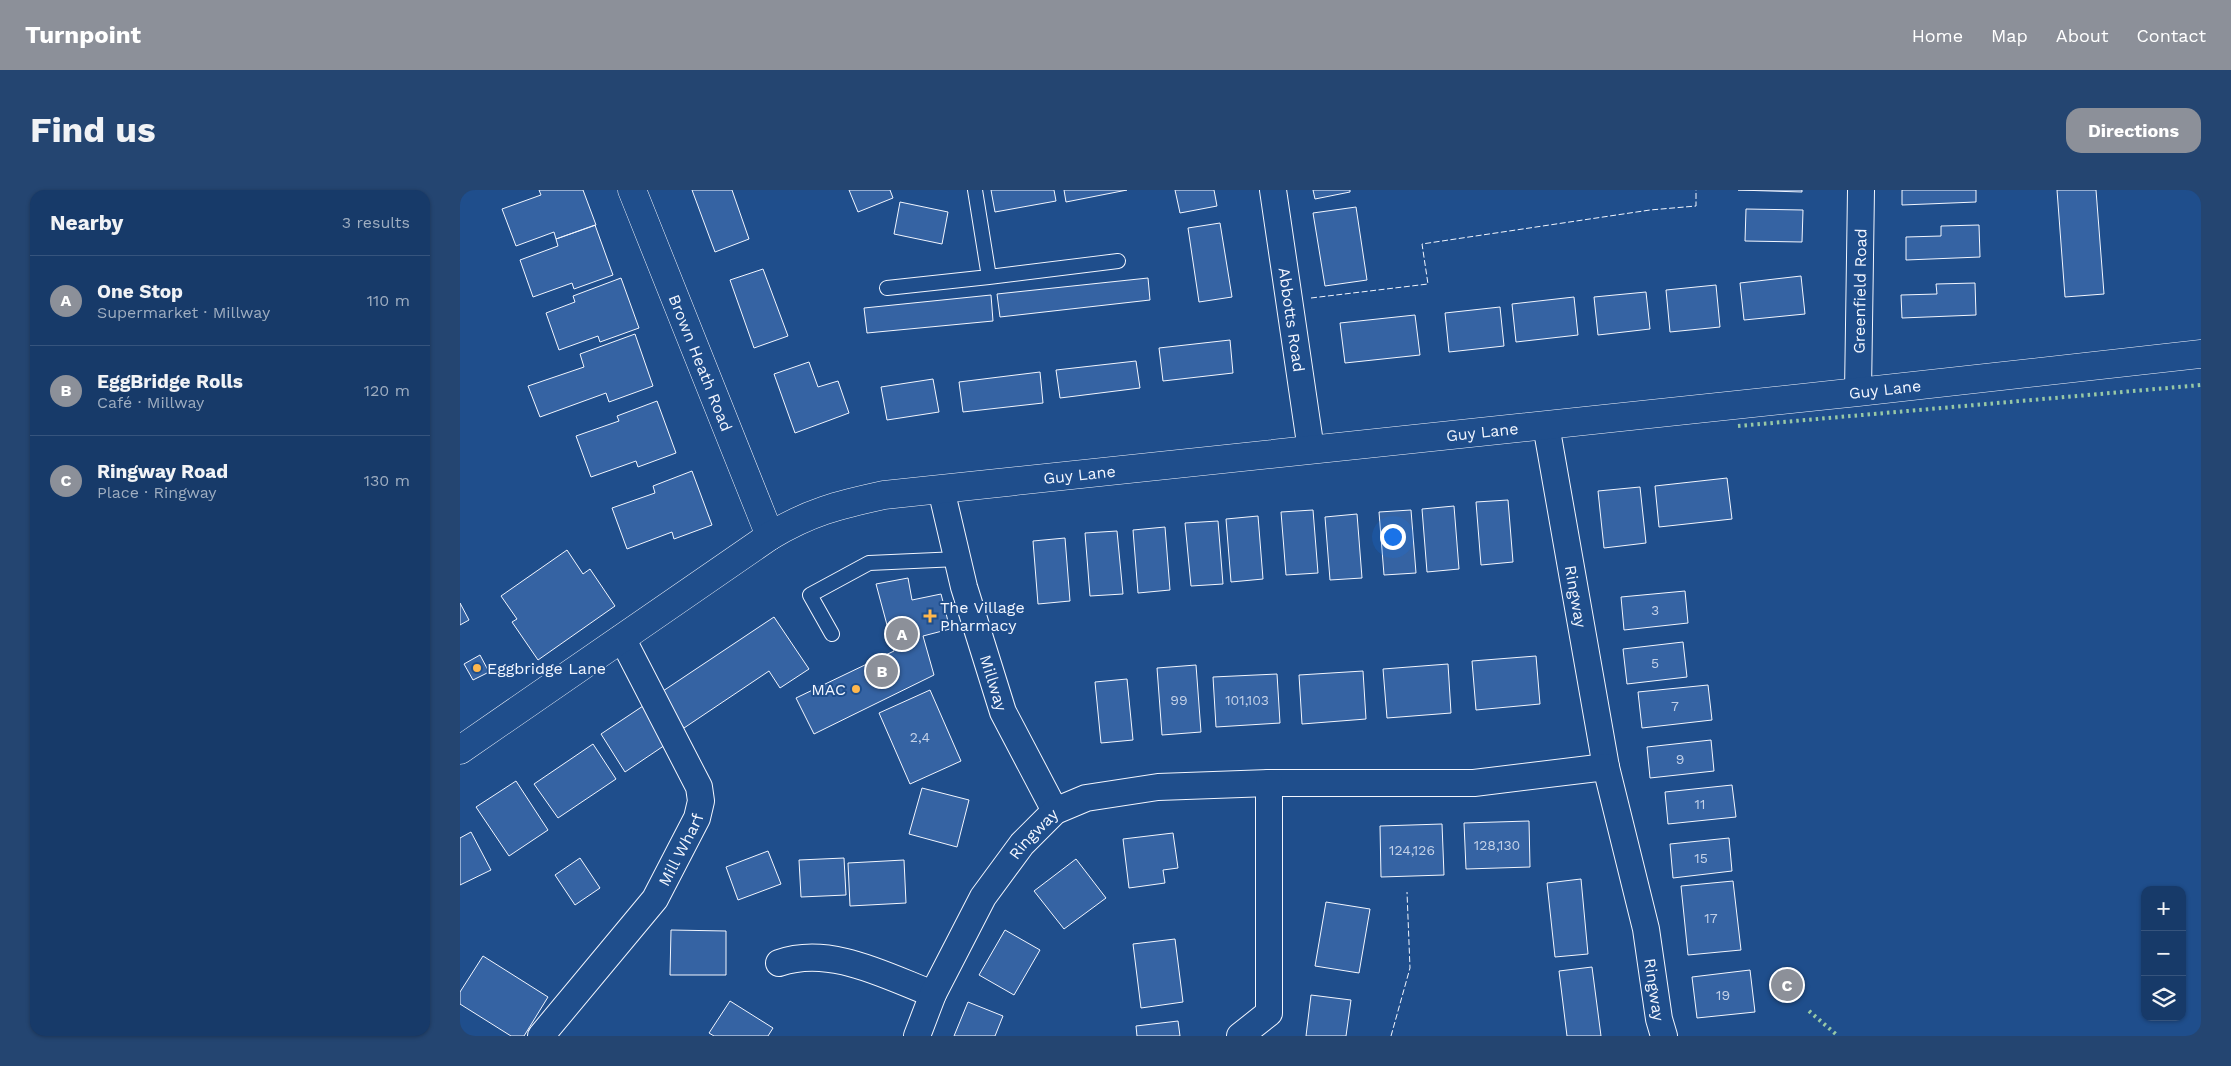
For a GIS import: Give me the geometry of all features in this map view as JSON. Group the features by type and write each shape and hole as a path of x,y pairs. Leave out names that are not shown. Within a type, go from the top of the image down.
{"street":[{"name":"Brown Heath Road","path":"632,190 770,536"},
{"name":"Abbotts Road","path":"1273,190 1311,450"},
{"name":"Greenfield Road","path":"1858,392 1861,190"},
{"name":"Guy Lane","path":"770,536 799,519 833,506 884,495 2201,354"},
{"name":"Ringway","path":"1546,425 1606,767 1646,929 1659,1019 1664,1036"},
{"name":"Millway","path":"941,489 964,587 1003,712 1055,811"},
{"path":"460,750 770,536"},
{"name":"Mill Wharf","path":"541,1036 655,899 697,818 701,801 699,786 622,638"},
{"name":"Ringway","path":"917,1036 933,994 983,897 1022,844 1055,811 1086,798 1158,787 1269,783 1474,783 1606,767"},
{"path":"1240,1036 1268,1013 1269,783"},
{"path":"779,962 796,957 848,962 933,994"}],"lane":[{"path":"975,190 989,278"},
{"path":"887,288 989,278 1118,261"},
{"path":"832,634 810,595 869,563 958,558"}],"building":[{"path":"539,190 583,190 596,225 556,239 554,232 516,246 502,209 541,195"},
{"path":"692,190 732,190 749,239 715,252"},
{"path":"849,190 890,190 893,198 858,212"},
{"path":"991,190 1054,190 1056,201 995,212"},
{"path":"1064,190 1127,190 1066,202"},
{"path":"1175,190 1214,190 1217,206 1180,213"},
{"path":"1313,190 1350,190 1350,192 1315,199"},
{"path":"1738,190 1802,190 1802,192"},
{"path":"1902,190 1976,190 1976,202 1902,205"},
{"path":"2057,190 2096,190 2104,294 2065,297"},
{"path":"900,202 948,212 942,244 894,234"},
{"path":"1356,207 1367,280 1325,286 1313,213"},
{"path":"1746,209 1803,210 1802,242 1745,241"},
{"path":"1220,223 1232,297 1199,302 1188,228"},
{"path":"595,225 613,275 574,289 572,283 533,297 520,260 558,246 556,239"},
{"path":"1979,225 1980,257 1906,260 1906,237 1941,236 1941,226"},
{"path":"763,269 788,336 754,348 730,280"},
{"path":"1801,276 1805,314 1744,320 1740,283"},
{"path":"621,278 639,328 600,342 598,336 559,350 546,313 575,302 573,296"},
{"path":"1148,278 1150,300 1000,317 997,294"},
{"path":"1975,283 1976,315 1902,318 1901,295 1937,294 1936,284"},
{"path":"1716,285 1720,327 1670,332 1666,290"},
{"path":"1646,292 1650,329 1598,335 1594,297"},
{"path":"991,295 993,321 867,333 864,308"},
{"path":"1574,297 1578,335 1516,342 1512,304"},
{"path":"1500,307 1504,346 1449,352 1445,313"},
{"path":"1415,315 1420,355 1345,363 1340,323"},
{"path":"635,334 653,386 609,402 606,393 540,417 528,386 584,367 580,354"},
{"path":"1230,340 1233,373 1163,381 1159,348"},
{"path":"1136,361 1140,388 1060,398 1056,370"},
{"path":"809,362 818,387 838,381 849,413 795,433 774,374"},
{"path":"1040,372 1043,403 963,412 959,382"},
{"path":"933,379 939,412 887,420 881,387"},
{"path":"657,401 676,453 638,467 636,461 591,477 576,436 619,421 617,416"},
{"path":"692,471 712,525 674,539 672,532 627,549 612,508 655,493 653,486"},
{"path":"1727,478 1732,519 1659,527 1655,486"},
{"path":"1640,487 1646,543 1604,548 1598,491"},
{"path":"1508,500 1513,562 1481,565 1476,502"},
{"path":"1454,506 1459,569 1427,572 1422,509"},
{"path":"1313,510 1318,573 1286,575 1281,512"},
{"path":"1411,510 1416,573 1384,575 1379,512"},
{"path":"1357,514 1362,578 1330,580 1325,517"},
{"path":"1258,516 1263,579 1231,582 1226,519"},
{"path":"1218,521 1223,584 1191,586 1185,523"},
{"path":"1165,527 1170,590 1138,593 1133,530"},
{"path":"1117,531 1123,594 1090,596 1085,533"},
{"path":"1065,538 1070,601 1038,604 1033,541"},
{"path":"567,550 583,574 590,569 615,606 538,660 512,622 517,619 501,596"},
{"path":"908,578 912,600 941,594 950,629 923,636 934,675 814,734 796,698 894,651 876,584"},
{"path":"1685,591 1688,623 1624,630 1621,597"},
{"path":"460,603 469,620 460,625"},
{"path":"774,617 809,669 780,688 769,671 684,728 660,693"},
{"path":"1683,642 1687,677 1627,684 1623,649"},
{"name":"Eggbridge Lane","path":"480,655 489,672 473,680 464,664"},
{"path":"1536,656 1540,704 1476,710 1472,661"},
{"path":"1448,664 1451,713 1387,718 1383,669"},
{"path":"1196,665 1201,732 1162,735 1157,668"},
{"path":"1363,671 1366,719 1302,724 1299,675"},
{"path":"1277,674 1280,723 1216,727 1213,677"},
{"path":"1127,679 1133,740 1101,743 1095,682"},
{"path":"1708,685 1712,720 1642,728 1638,692"},
{"path":"930,690 961,761 910,784 879,713"},
{"path":"643,706 668,743 625,772 601,734"},
{"path":"1711,740 1714,771 1650,778 1647,747"},
{"path":"593,744 616,779 558,818 534,784"},
{"path":"516,781 548,830 509,856 476,807"},
{"path":"1732,785 1736,817 1668,824 1665,792"},
{"path":"922,788 969,800 957,847 909,834"},
{"path":"1529,821 1530,867 1466,869 1464,823"},
{"path":"1442,824 1444,875 1381,877 1380,826"},
{"path":"471,832 491,870 460,885 460,838"},
{"path":"1173,833 1178,868 1163,870 1165,883 1129,888 1123,839"},
{"path":"1729,838 1732,871 1673,878 1670,844"},
{"path":"768,851 781,884 738,900 726,867"},
{"path":"580,858 600,888 575,905 555,875"},
{"path":"844,858 846,895 801,897 799,860"},
{"path":"1076,859 1106,898 1064,929 1034,891"},
{"path":"904,860 906,903 850,906 848,863"},
{"path":"1581,879 1588,954 1555,957 1547,883"},
{"path":"1733,881 1741,950 1688,955 1681,886"},
{"path":"1326,902 1370,909 1359,973 1315,966"},
{"path":"671,930 726,931 726,975 670,975"},
{"path":"1005,930 1040,950 1014,995 979,975"},
{"path":"1175,939 1183,1002 1141,1008 1133,944"},
{"path":"483,956 548,997 524,1036 511,1036 460,1004 460,992"},
{"path":"1592,967 1601,1036 1567,1036 1559,971"},
{"path":"1750,970 1755,1012 1697,1018 1692,977"},
{"path":"1795,972 1796,996 1780,997 1778,973"},
{"path":"1311,995 1351,1000 1346,1036 1306,1036"},
{"path":"730,1001 773,1028 768,1036 714,1036 709,1033"},
{"path":"968,1002 1003,1016 995,1036 954,1036"},
{"path":"1178,1021 1180,1036 1137,1036 1136,1026"}],"hedge":[{"path":"1738,426 2201,385"},
{"path":"1809,1011 1838,1036"}],"fence":[{"path":"1311,298 1428,284 1422,244 1650,210 1696,206 1696,190"},
{"path":"1391,1036 1410,968 1407,892"}],"place":[{"name":"The Village Pharmacy","path":"930,616"},
{"name":"One Stop","path":"902,634"},
{"name":"Eggbridge Lane","path":"477,668"},
{"name":"EggBridge Rolls","path":"882,671"},
{"name":"MAC","path":"856,689"},
{"name":"Ringway Road","path":"1787,985"}]}
